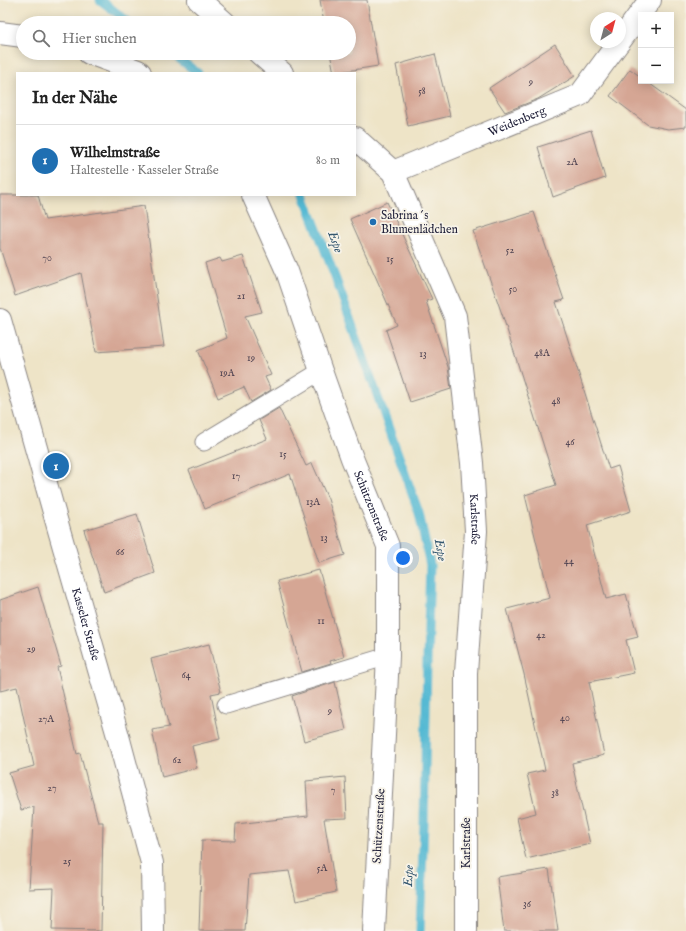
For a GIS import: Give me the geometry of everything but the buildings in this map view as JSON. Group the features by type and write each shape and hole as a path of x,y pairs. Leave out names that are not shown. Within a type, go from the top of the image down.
{"street":[{"path":"199,0 217,16"},
{"name":"Weidenberg","path":"626,33 650,0"},
{"path":"0,33 16,35"},
{"name":"Weidenberg","path":"393,172 580,95 615,48"},
{"path":"107,60 139,72"},
{"path":"267,60 281,72"},
{"name":"Karlstraße","path":"356,139 393,172 455,316 472,464 476,531 466,673 466,931"},
{"name":"Schützenstraße","path":"253,196 288,271 352,458 388,546 388,656 374,931"},
{"name":"Kasseler Straße","path":"0,320 116,728 152,863 153,931"}],"lane":[{"path":"204,442 321,371"},
{"path":"226,705 388,656"}],"waterway":[{"name":"Espe","path":"100,0 121,16"},
{"name":"Espe","path":"180,60 197,72"},
{"name":"Espe","path":"304,196 338,285 419,513 430,565 420,931"}],"place":[{"name":"Sabrina´s Blumenlädchen","path":"373,222"},
{"name":"Wilhelmstraße","path":"56,466"}]}
